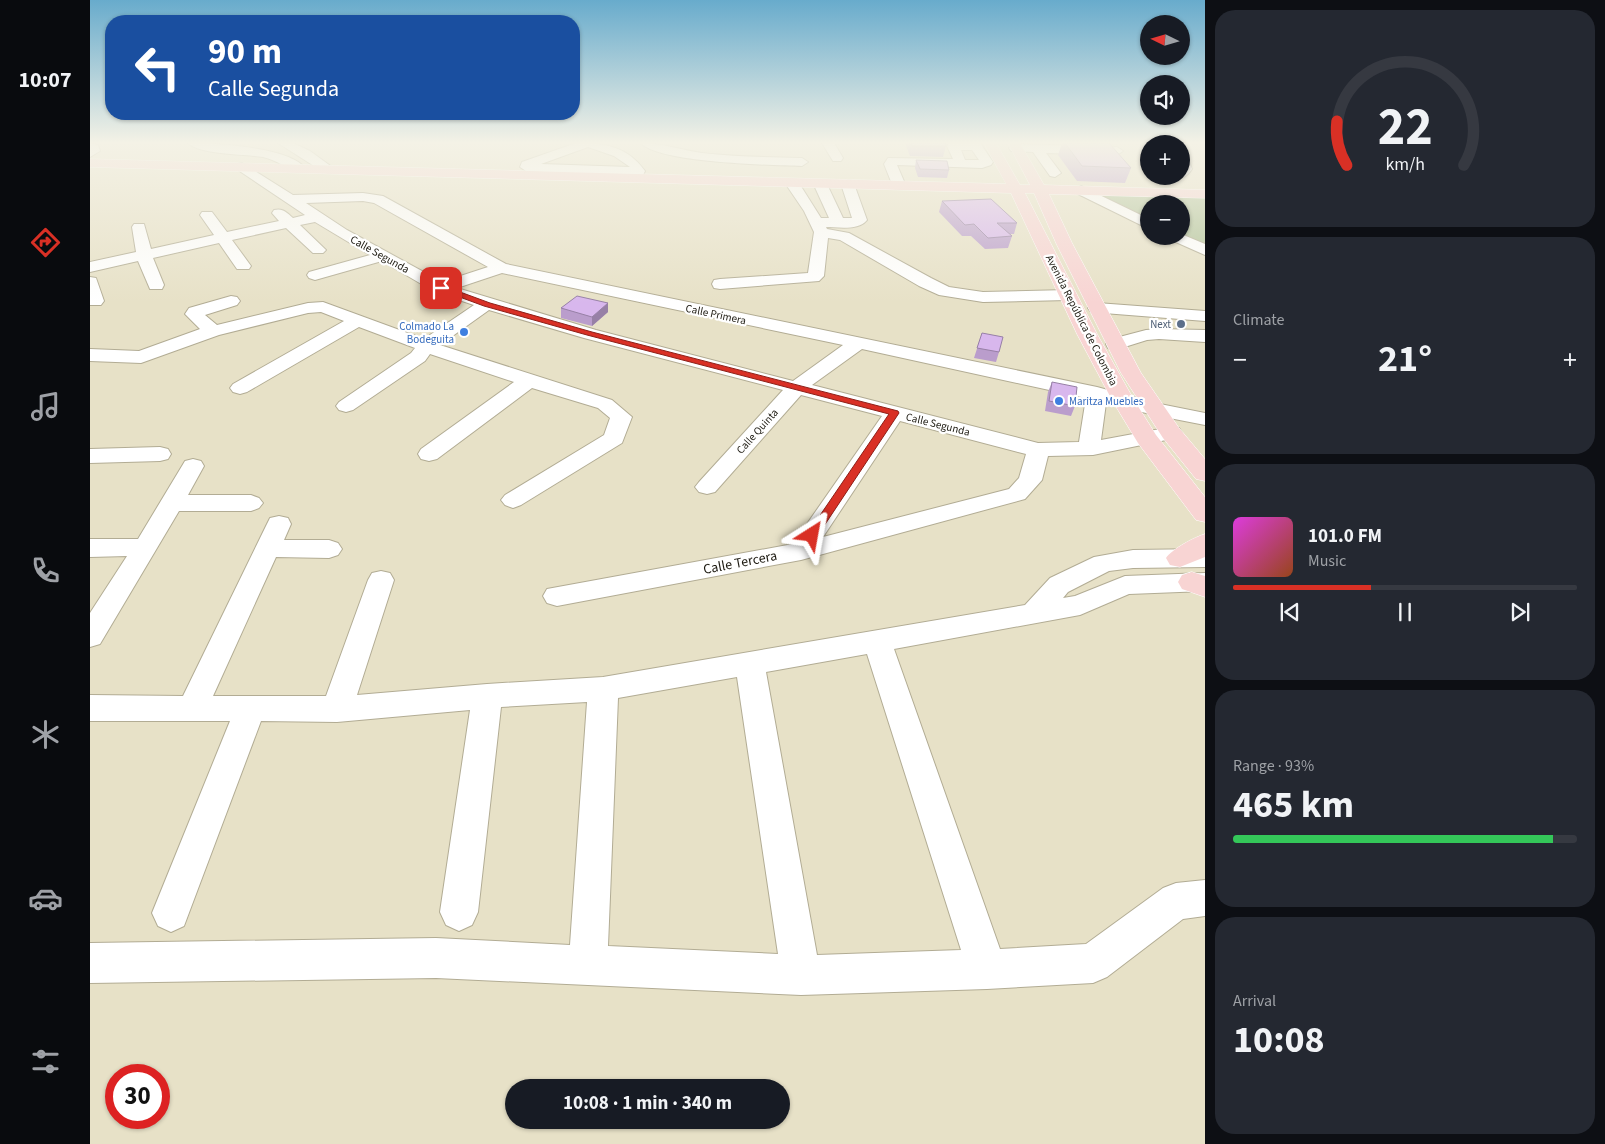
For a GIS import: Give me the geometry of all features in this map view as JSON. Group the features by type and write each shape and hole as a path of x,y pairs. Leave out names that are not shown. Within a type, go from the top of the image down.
{"main road":[{"name":"Avenida República de Colombia","path":"1020,196 1086,332 1123,400 1146,438 1205,514"},
{"name":"Avenida República de Colombia","path":"1042,196 1051,211 1064,243 1112,339 1171,433 1205,474"},
{"path":"1051,211 1052,203 1062,196"},
{"path":"1086,332 1112,339"},
{"path":"1197,573 1199,549 1205,543"}],"street":[{"name":"Calle Segunda","path":"287,196 342,233 441,288 487,304 590,334 1038,450 1089,448 1171,433"},
{"path":"720,284 813,278 816,276 818,227 811,211 801,196"},
{"path":"826,196 838,223"},
{"path":"818,227 860,220 852,196"},
{"path":"1093,196 1140,220"},
{"name":"Calle Primera","path":"291,199 363,197 378,199 501,268 1205,418"},
{"path":"268,202 318,250"},
{"path":"206,214 244,266"},
{"path":"90,267 318,217"},
{"path":"139,227 144,255 156,286"},
{"path":"818,227 844,236 925,282 945,291 983,298 1068,295"},
{"path":"1190,243 1205,250"},
{"path":"316,275 384,256"},
{"path":"441,288 501,268"},
{"path":"90,282 95,301"},
{"path":"213,330 194,314 195,312 230,301"},
{"path":"346,406 418,357 426,346 487,304"},
{"path":"90,355 141,357 213,330 316,306 529,381 605,404 622,417 614,438 514,500"},
{"path":"1097,308 1205,316"},
{"path":"240,388 357,321"},
{"path":"1112,339 1159,334 1205,336"},
{"name":"Calle Quinta","path":"707,487 796,388 859,343"},
{"path":"430,454 529,381"},
{"path":"1089,448 1096,394"},
{"path":"802,550 894,413"},
{"name":"Calle Tercera","path":"557,596 802,550 1017,494 1030,480 1038,450"},
{"path":"93,452 160,454"},
{"path":"90,636 146,547 193,466"},
{"path":"172,503 250,504"},
{"path":"192,709 273,536 329,549"},
{"path":"90,548 146,547"},
{"path":"1033,614 1059,585 1103,563 1133,559 1197,573"},
{"path":"1103,563 1125,585"},
{"path":"94,714 192,709 337,709 487,696 603,689 1080,605 1125,585 1197,573"},
{"path":"337,709 381,580"},
{"path":"877,640 987,969"},
{"path":"750,663 802,974"},
{"path":"588,965 603,689"},
{"path":"458,912 487,696"},
{"path":"171,914 251,708"},
{"path":"90,963 436,958 802,974 987,969 1094,963 1176,901 1205,898"}],"green space":[{"path":"1102,196 1140,196 1140,216 1103,198"},
{"path":"1190,198 1205,198 1205,246 1190,239"}],"building":[{"path":"991,199 1017,223 997,223 1012,236 988,238 974,224 965,225 942,201"},
{"path":"577,296 608,303 592,317 561,308"},
{"path":"982,333 1003,337 999,352 977,348"},
{"path":"1052,382 1077,387 1075,406 1049,401"}],"place":[{"name":"Next","path":"1181,324"},
{"name":"Colmado La Bodeguita","path":"464,332"},
{"name":"Maritza Muebles","path":"1059,401"}],"route":[{"path":"441,288 487,304 590,334 894,413 812,535"}]}
